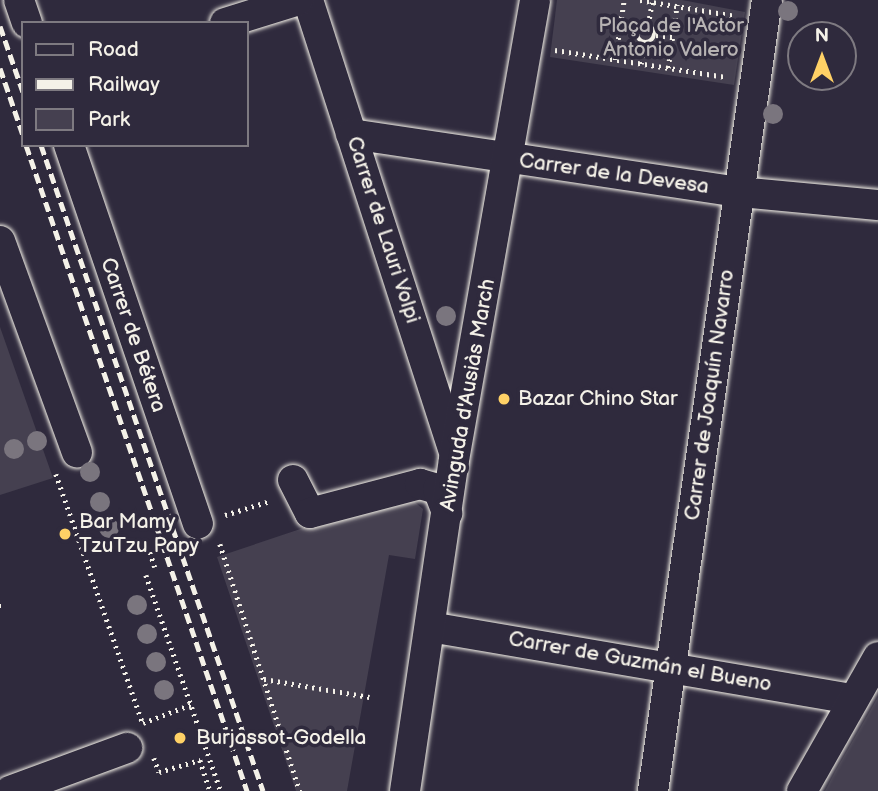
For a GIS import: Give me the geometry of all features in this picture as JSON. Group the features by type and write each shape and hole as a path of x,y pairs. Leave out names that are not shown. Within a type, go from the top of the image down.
{"street":[{"path":"19,0 26,21"},
{"path":"231,21 299,0"},
{"name":"Carrer de Lauri Volpi","path":"308,0 454,460"},
{"name":"Avinguda d'Ausiàs March","path":"405,791 454,460 510,159 535,0"},
{"name":"Carrer de Joaquín Navarro","path":"653,791 740,192 756,9"},
{"name":"Carrer de la Devesa","path":"351,134 740,192 878,205"},
{"name":"Carrer de Bétera","path":"70,147 207,529"},
{"path":"0,240 66,460"},
{"path":"447,513 438,489 420,484 310,513 302,477 319,498 328,500 454,460"},
{"name":"Carrer de Guzmán el Bueno","path":"430,627 850,699"},
{"path":"803,791 850,699 878,657"},
{"path":"10,791 141,743"}],"path":[{"path":"615,60 624,0"},
{"path":"640,0 677,5 756,9"},
{"path":"620,31 637,33 648,25 652,2"},
{"path":"667,68 677,5"},
{"path":"648,25 656,35"},
{"path":"637,33 645,43"},
{"path":"641,64 645,43 656,35 672,37"},
{"path":"551,49 734,78"},
{"path":"66,460 142,721 141,743 159,772 200,760 210,791"},
{"path":"207,529 264,679 300,791"},
{"path":"150,552 155,566"},
{"path":"146,575 221,791"},
{"path":"264,679 369,697"},
{"path":"142,721 192,704"}],"green space":[{"name":"Plaça de l'Actor Antonio Valero","path":"557,0 682,0 745,12 734,85 550,57"},
{"path":"0,327 53,478 0,495"},
{"path":"405,494 423,509 415,559 389,555 347,791 296,791 217,557"},
{"path":"878,697 878,791 825,791 835,772"}],"railway":[{"path":"0,26 21,86"},
{"path":"0,68 21,129"},
{"path":"27,147 247,791"},
{"path":"42,147 263,791"}],"place":[{"name":"Bazar Chino Star","path":"504,399"},
{"name":"Bar Mamy TzuTzu Papy","path":"65,534"},
{"name":"Burjassot-Godella","path":"180,738"}]}
